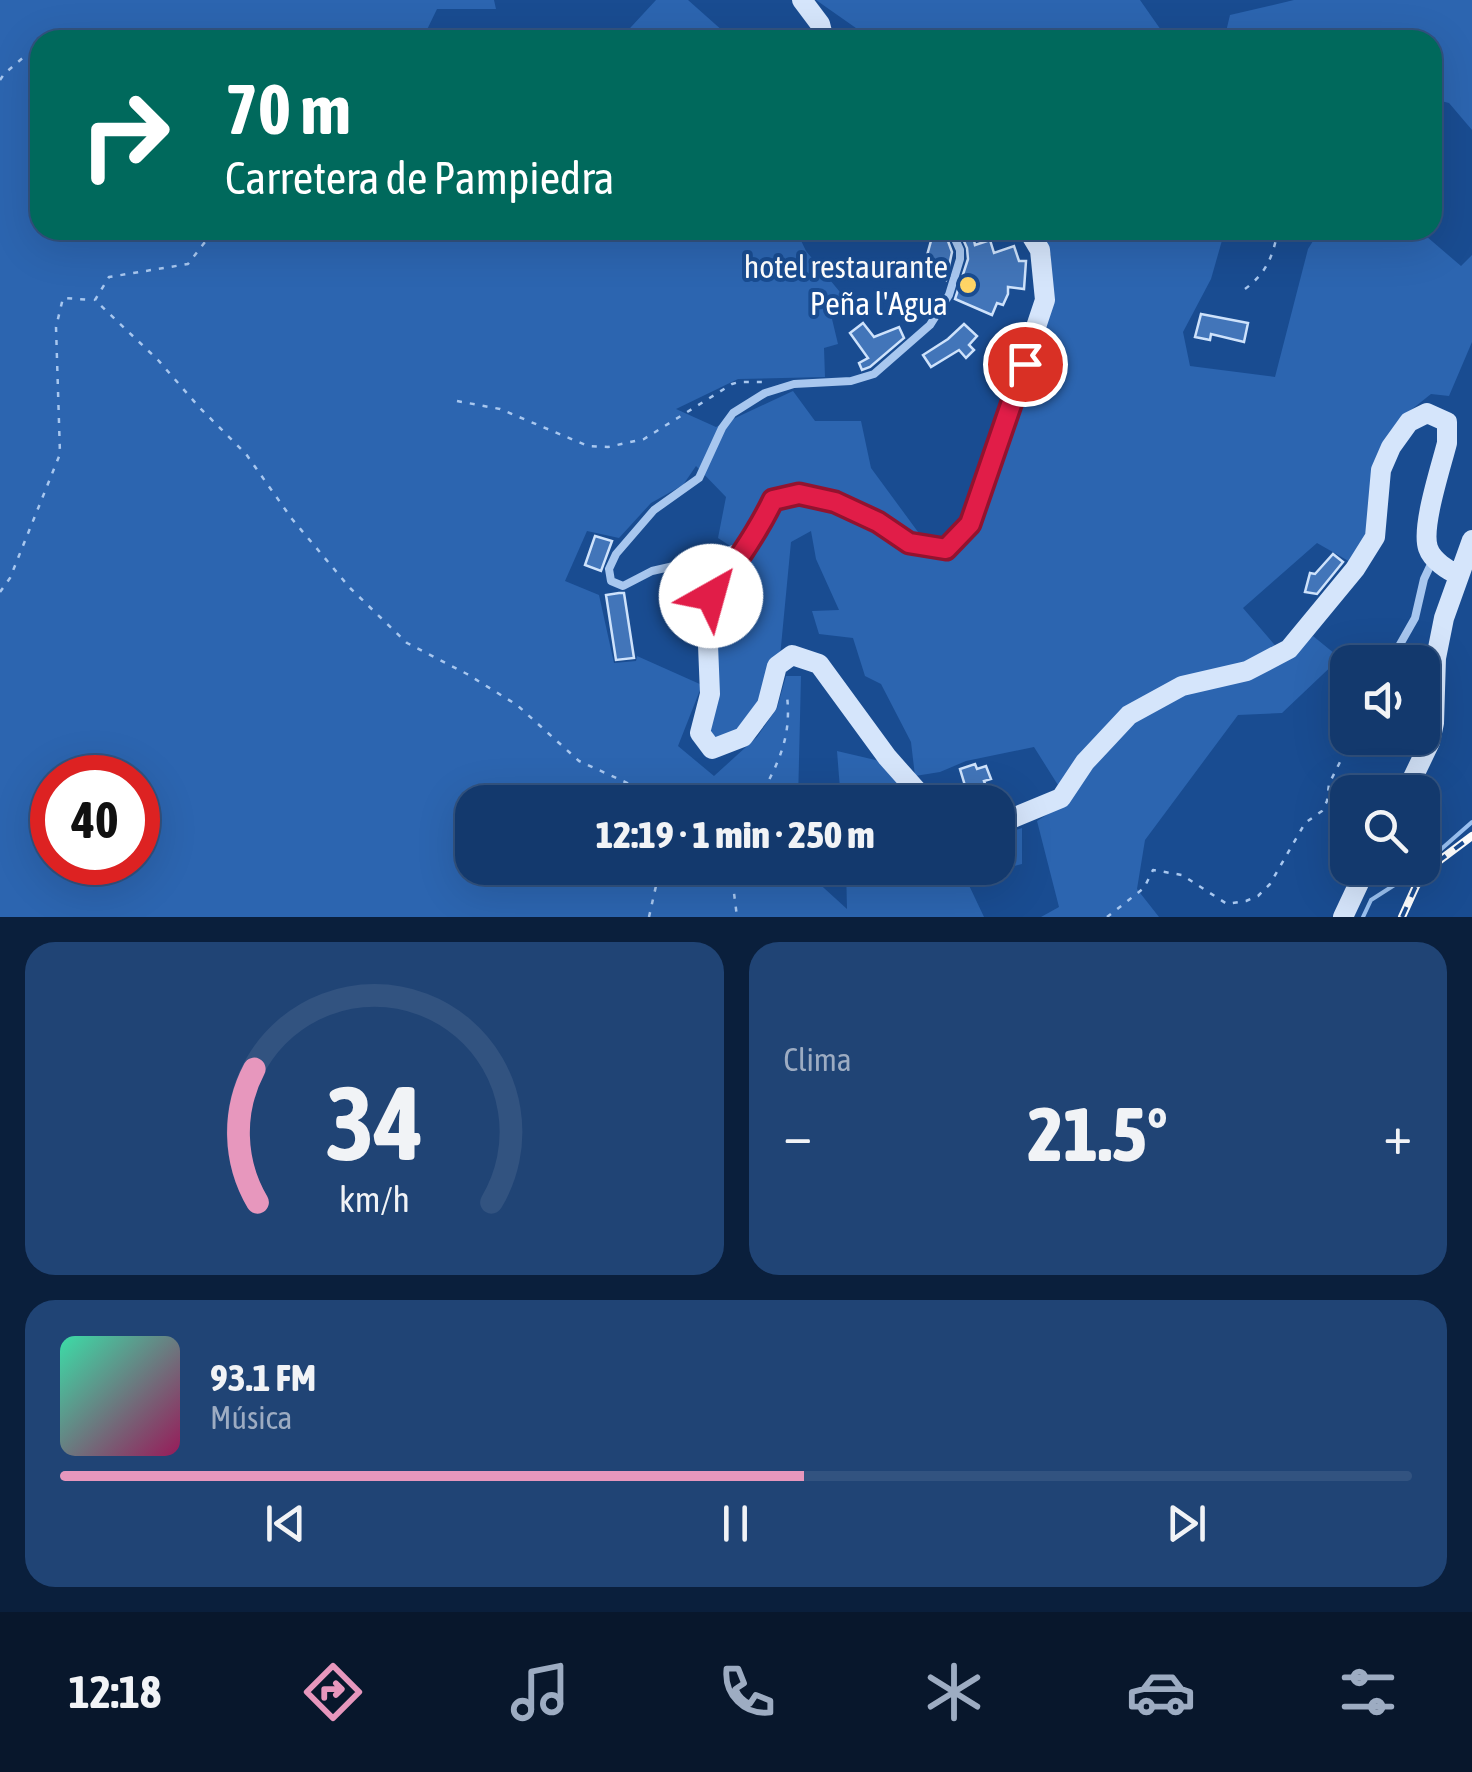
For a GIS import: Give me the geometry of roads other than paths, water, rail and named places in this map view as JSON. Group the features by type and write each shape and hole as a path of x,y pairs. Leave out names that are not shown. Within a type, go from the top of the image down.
{"street":[{"path":"802,0 817,30"},
{"path":"912,785 820,664 792,655 777,666 767,704 744,737 712,748 700,733 710,694 711,596 744,552 773,500 799,494 835,502 878,522 909,543 946,549 970,524 1045,300 1040,250 1034,240"},
{"path":"1015,817 1061,798 1086,762 1129,715 1182,686 1247,671 1289,649 1355,569 1376,537 1381,470 1409,422 1427,413 1447,422 1428,523 1428,548 1450,572 1459,575"},
{"path":"1414,775 1430,742 1434,723 1436,658 1444,618 1472,540"},
{"path":"1343,917 1358,885"}],"lane":[{"path":"744,552 733,549 652,571 623,586 609,576 616,554 646,518 698,478 733,413 765,393 794,384 852,381 874,374 930,325 949,295 960,259 956,240"},
{"path":"1400,645 1415,618 1424,579 1435,558"}],"waterway":[{"path":"1440,850 1472,822"},
{"path":"1363,917 1371,900 1394,885"}],"railway":[{"path":"1402,917 1416,886 1432,866 1472,836"}],"place":[{"name":"hotel restaurante Peña l'Agua","path":"968,285"}]}
